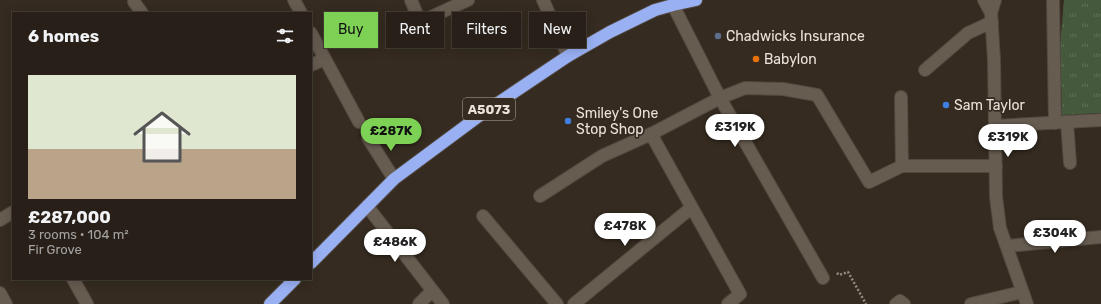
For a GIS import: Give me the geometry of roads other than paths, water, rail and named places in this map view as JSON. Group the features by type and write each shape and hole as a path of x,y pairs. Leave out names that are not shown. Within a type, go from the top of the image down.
{"highway":[{"name":"A5073","path":"312,262 394,179 483,113 568,56 632,20 654,10 696,0"},
{"path":"270,304 294,280"}],"street":[{"path":"294,0 300,12"},
{"path":"411,0 420,22 468,0"},
{"path":"543,0 568,56"},
{"path":"984,0 992,17"},
{"path":"995,0 992,17 996,197 1000,228 1027,304"},
{"path":"1053,0 1058,109 1070,163"},
{"path":"134,2 141,12"},
{"path":"673,5 720,98 823,278"},
{"path":"925,70 968,33 992,17"},
{"path":"312,35 359,122"},
{"path":"312,66 325,59"},
{"path":"540,196 602,156 651,134 720,98 745,88 783,89 817,95 869,182 902,166 996,166"},
{"path":"901,97 902,166"},
{"path":"995,126 1101,120"},
{"path":"651,134 740,294 728,304"},
{"path":"368,138 394,179"},
{"path":"367,206 443,304"},
{"path":"574,304 691,208"},
{"path":"0,220 12,213"},
{"path":"483,216 557,304"},
{"path":"1006,246 1101,237"},
{"path":"76,280 87,304"},
{"path":"419,304 432,291"},
{"path":"971,304 1022,292"},
{"path":"0,293 6,304"},
{"path":"896,304 900,301 904,304"}],"place":[{"name":"Chadwicks Insurance","path":"718,36"},
{"name":"Babylon","path":"756,59"},
{"name":"Sam Taylor","path":"946,105"},
{"name":"Smiley's One Stop Shop","path":"568,121"}]}
